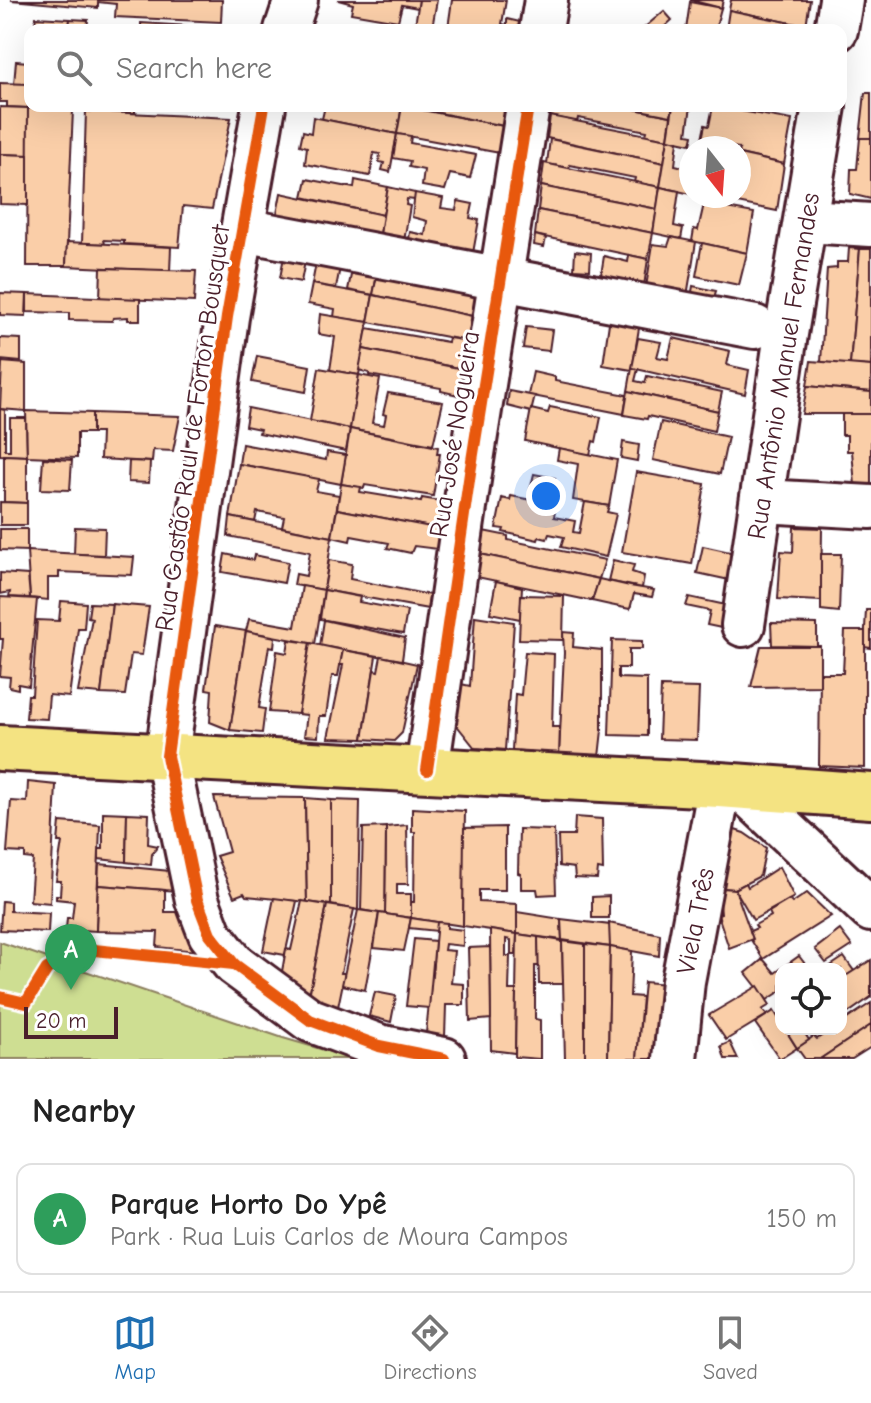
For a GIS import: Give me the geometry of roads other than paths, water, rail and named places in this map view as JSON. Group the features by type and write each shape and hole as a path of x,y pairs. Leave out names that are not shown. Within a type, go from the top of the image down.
{"main road":[{"path":"0,748 871,796"}],"street":[{"path":"288,24 296,0"},
{"path":"542,24 546,0"},
{"path":"837,24 841,0"},
{"name":"Rua Gastão Raul de Forton Bousquet","path":"263,112 227,317 167,756 197,900 210,934 234,964 310,1020 379,1046 444,1059"},
{"name":"Rua José Nogueira","path":"427,770 527,112"},
{"name":"Rua Antônio Manuel Fernandes","path":"743,625 823,112"},
{"path":"806,221 871,225"},
{"path":"243,230 755,327"},
{"path":"762,501 871,507"},
{"path":"730,786 871,910"},
{"name":"Viela Três","path":"675,1059 683,981 730,786"}],"place":[{"name":"Parque Horto Do Ypê","path":"71,990"}]}
